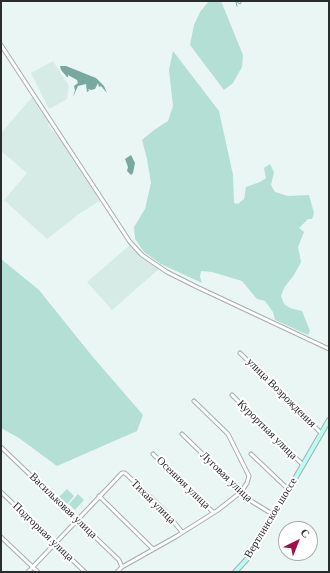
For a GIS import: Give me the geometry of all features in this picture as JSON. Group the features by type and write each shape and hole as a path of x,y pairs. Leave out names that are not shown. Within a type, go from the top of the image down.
{"main road":[{"name":"Вертлинское шоссе","path":"235,572 251,554 329,420"}],"street":[{"path":"1,45 130,242 142,255 168,272 329,349"},
{"name":"улица Возрождения","path":"240,353 321,433"},
{"name":"Курортная улица","path":"232,395 303,465"},
{"path":"117,572 122,567 214,512 241,492 248,483 249,476 231,438 227,432 194,401"},
{"name":"Луговая улица","path":"182,434 241,492 256,505 274,515"},
{"name":"Васильковая улица","path":"1,447 119,560 122,567"},
{"name":"Осенняя улица","path":"153,454 214,512"},
{"path":"251,454 289,490"},
{"name":"Тихая улица","path":"100,496 120,473 123,472 164,510 182,532"},
{"name":"Подгорная улица","path":"1,492 85,572"},
{"path":"28,572 100,496 154,549"},
{"path":"1,537 38,572"}],"shaded area":[{"path":"209,1 221,1 243,55 242,67 233,83 224,90 190,45 194,25 200,12"},
{"path":"173,51 219,111 233,175 234,203 238,204 244,199 246,187 266,178 264,168 270,164 274,172 271,185 275,192 288,196 309,195 314,213 312,219 308,219 299,228 304,232 298,247 301,262 294,275 284,288 281,296 284,304 290,308 302,311 310,331 308,335 275,320 273,312 265,301 257,299 242,281 212,272 201,271 200,277 202,283 161,264 144,252 135,239 134,227 145,209 151,183 142,140 168,121 173,106 169,70"},
{"path":"53,61 69,86 67,99 49,109 31,73"},
{"path":"60,66 66,66 96,78 104,86 107,93 101,86 99,87 98,83 95,89 88,89 89,91 87,92 86,84 78,86 73,97 75,90 74,86 78,83 77,80 68,75 67,77 61,70"},
{"path":"33,96 48,119 48,126 62,140 101,200 79,214 47,239 4,200 27,173 1,151 1,133"},
{"path":"131,155 135,163 133,173 131,175 127,171 128,167 125,159"},
{"path":"131,244 140,257 159,269 112,310 87,282"},
{"path":"1,259 39,290 92,356 143,415 137,431 57,466 19,438 1,428"},
{"path":"67,489 74,496 67,504 59,497"},
{"path":"78,494 84,500 75,510 69,504"}],"waterway":[{"path":"236,1 240,4 242,1"},
{"path":"236,2 237,6"}]}
